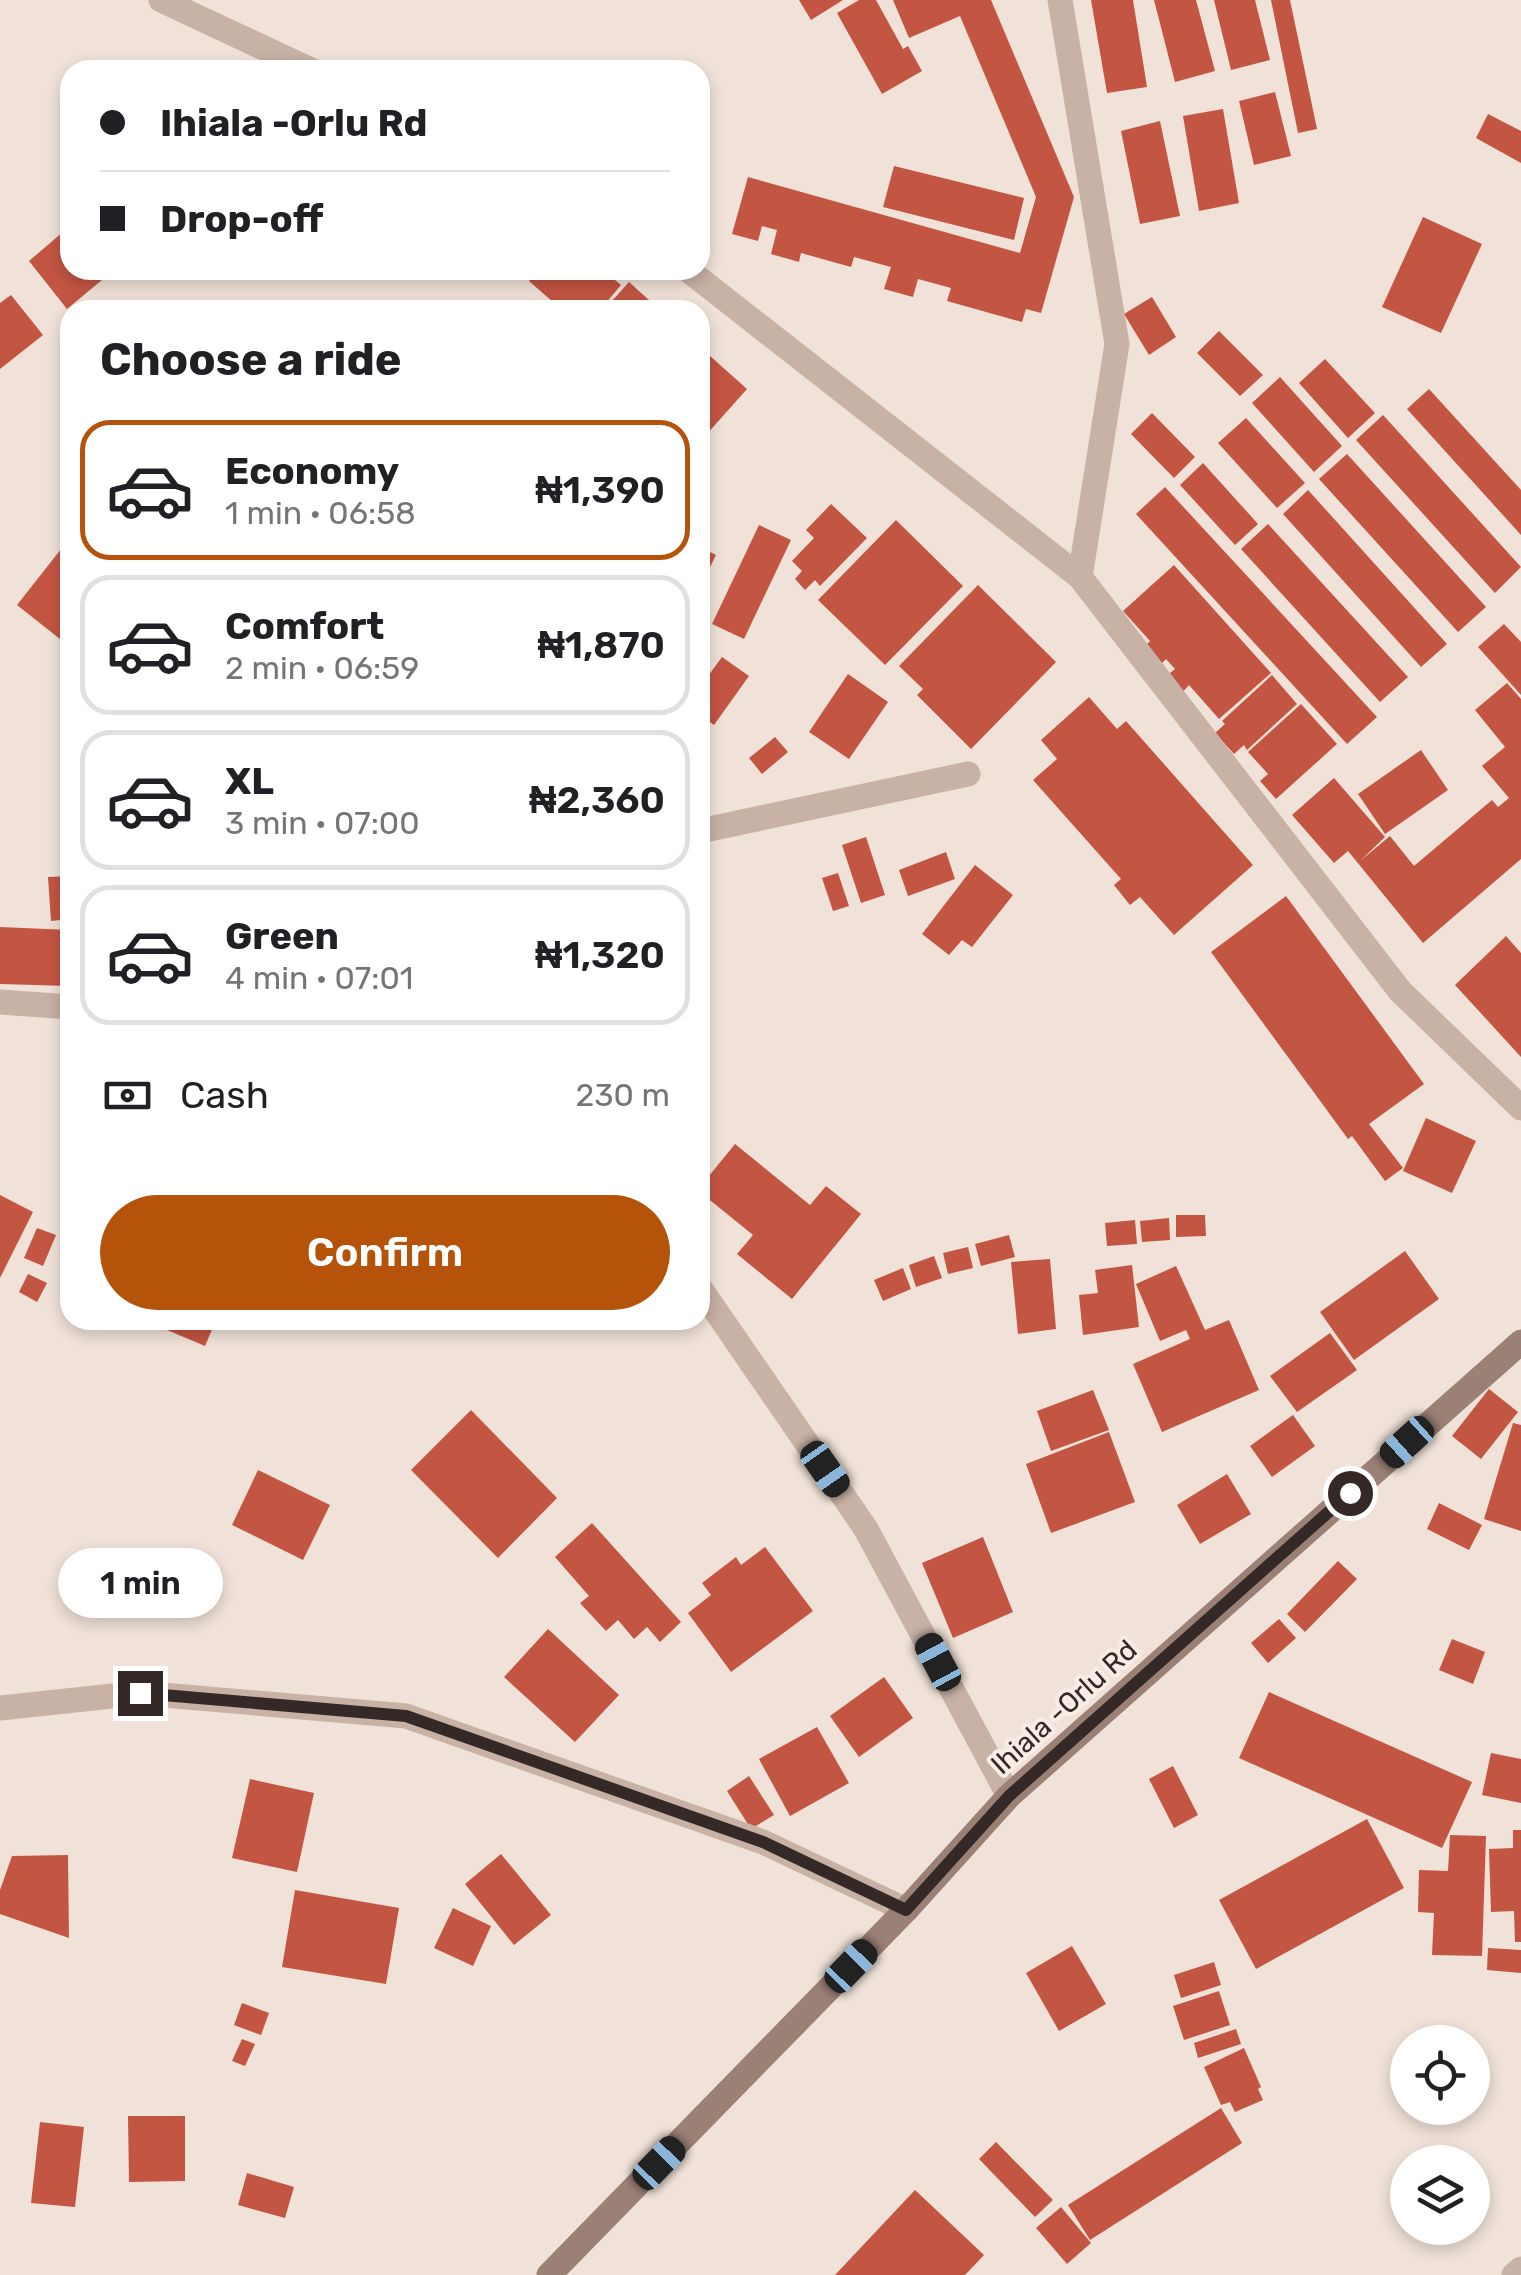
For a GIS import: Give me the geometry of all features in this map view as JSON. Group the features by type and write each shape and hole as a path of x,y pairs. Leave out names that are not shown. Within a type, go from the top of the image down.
{"main road":[{"name":"Ihiala -Orlu Rd","path":"549,2275 906,1910 1009,1796 1521,1342"}],"street":[{"path":"161,0 289,60"},
{"path":"1060,0 1117,344 1080,577"},
{"path":"701,280 1080,577 1400,991 1521,1108"},
{"path":"710,830 968,774"},
{"path":"0,1002 60,1007"},
{"path":"710,1303 866,1529 1009,1796"},
{"path":"0,1708 140,1693 406,1716 763,1842 906,1910"},
{"path":"1514,2275 1521,2269"}],"building":[{"path":"799,0 843,0 811,20"},
{"path":"859,0 876,0 903,49 908,46 922,71 882,94 837,13"},
{"path":"893,0 991,0 1074,197 1041,313 1026,309 1022,322 947,301 951,288 918,279 913,297 884,289 891,267 854,257 851,267 801,253 799,262 771,254 777,230 762,226 758,241 732,234 748,177 1020,253 1036,197 960,16 909,38"},
{"path":"1091,0 1133,0 1147,87 1107,93"},
{"path":"1154,0 1196,0 1215,71 1175,82"},
{"path":"1214,0 1255,0 1270,60 1231,70"},
{"path":"1271,0 1290,0 1317,129 1298,133"},
{"path":"1275,92 1291,156 1254,165 1239,101"},
{"path":"1223,109 1239,203 1199,211 1183,116"},
{"path":"1488,114 1521,131 1521,163 1476,138"},
{"path":"1160,121 1180,216 1140,224 1121,131"},
{"path":"894,166 1024,198 1014,240 883,207"},
{"path":"1423,217 1482,244 1441,333 1382,307"},
{"path":"60,235 60,280 102,280 78,300 60,300 29,261"},
{"path":"615,280 621,285 608,300 551,300 529,281"},
{"path":"629,282 649,300 613,300"},
{"path":"11,295 43,335 0,369 0,303"},
{"path":"1152,297 1176,337 1149,355 1124,314"},
{"path":"1219,331 1263,375 1240,396 1197,353"},
{"path":"710,356 747,389 710,431"},
{"path":"1325,359 1375,413 1348,438 1299,383"},
{"path":"1280,377 1342,446 1314,472 1252,403"},
{"path":"1429,389 1521,490 1521,535 1407,409"},
{"path":"1152,413 1195,457 1174,478 1131,434"},
{"path":"1383,415 1521,567 1495,593 1356,440"},
{"path":"1246,418 1305,483 1277,508 1218,443"},
{"path":"1347,454 1486,607 1458,632 1319,479"},
{"path":"1203,463 1258,524 1235,545 1180,485"},
{"path":"1165,487 1377,717 1347,744 1136,514"},
{"path":"1308,490 1447,644 1421,667 1283,514"},
{"path":"831,504 867,538 820,586 815,580 805,590 795,579 802,571 792,561 814,538 806,530"},
{"path":"896,520 963,586 885,665 818,600"},
{"path":"1268,524 1408,677 1380,702 1241,549"},
{"path":"759,525 791,540 744,639 712,624"},
{"path":"60,550 60,639 17,605"},
{"path":"1174,565 1271,673 1219,719 1189,685 1180,695 1164,678 1175,669 1166,659 1157,668 1141,650 1150,641 1123,611"},
{"path":"978,585 1056,662 971,749 917,695 923,689 899,666"},
{"path":"1504,624 1521,642 1521,695 1478,647"},
{"path":"722,657 749,676 714,725 710,722 710,673"},
{"path":"848,674 888,702 849,759 809,732"},
{"path":"1272,675 1297,704 1247,750 1244,745 1234,754 1215,733 1225,724 1222,721"},
{"path":"1507,683 1521,699 1521,859 1423,943 1348,851 1334,863 1292,815 1334,778 1385,837 1360,861 1390,836 1414,866 1492,800 1498,807 1509,798 1482,766 1505,747 1475,710"},
{"path":"1089,697 1117,729 1126,721 1253,865 1174,935 1140,897 1130,905 1114,885 1121,879 1033,780 1057,759 1041,740"},
{"path":"1301,704 1337,744 1276,799 1260,781 1268,774 1248,752"},
{"path":"775,737 788,752 762,774 749,758"},
{"path":"1421,750 1448,790 1385,834 1358,794"},
{"path":"866,837 885,895 861,903 842,845"},
{"path":"946,852 955,879 908,896 899,870"},
{"path":"975,865 1013,895 972,947 962,940 949,955 922,934"},
{"path":"838,873 849,906 833,911 822,878"},
{"path":"60,876 60,920 51,921 48,877"},
{"path":"1286,896 1424,1084 1369,1124 1403,1168 1385,1181 1352,1136 1348,1139 1211,952"},
{"path":"0,927 60,930 60,986 0,984"},
{"path":"1506,936 1521,953 1521,1057 1455,985"},
{"path":"1426,1118 1476,1141 1452,1193 1403,1171"},
{"path":"735,1144 810,1205 826,1186 861,1214 792,1299 737,1254 753,1235 710,1200 710,1175"},
{"path":"0,1195 33,1212 0,1278"},
{"path":"1176,1215 1205,1215 1206,1236 1176,1237"},
{"path":"1169,1218 1170,1240 1142,1242 1140,1221"},
{"path":"1135,1220 1137,1244 1107,1246 1105,1223"},
{"path":"37,1228 56,1235 43,1266 24,1258"},
{"path":"1009,1235 1015,1257 981,1266 975,1244"},
{"path":"968,1247 973,1268 948,1274 943,1253"},
{"path":"1405,1251 1439,1299 1354,1360 1320,1312"},
{"path":"934,1256 942,1278 916,1287 909,1265"},
{"path":"1050,1259 1056,1329 1018,1334 1011,1262"},
{"path":"1132,1265 1139,1327 1083,1335 1079,1295 1098,1293 1095,1270"},
{"path":"1176,1266 1205,1330 1229,1320 1259,1390 1162,1432 1133,1364 1190,1339 1186,1330 1160,1341 1136,1284"},
{"path":"903,1268 911,1289 883,1301 874,1280"},
{"path":"28,1274 47,1283 37,1302 19,1292"},
{"path":"167,1330 212,1330 205,1346"},
{"path":"1330,1333 1357,1370 1297,1412 1270,1376"},
{"path":"1489,1389 1518,1412 1481,1459 1452,1436"},
{"path":"1093,1390 1109,1430 1051,1451 1037,1411"},
{"path":"471,1410 557,1498 498,1558 411,1470"},
{"path":"1293,1415 1315,1446 1272,1477 1250,1446"},
{"path":"1513,1423 1521,1425 1521,1531 1484,1519"},
{"path":"1109,1432 1135,1502 1051,1533 1026,1464"},
{"path":"258,1470 330,1505 303,1560 232,1525"},
{"path":"1227,1474 1251,1514 1200,1544 1177,1505"},
{"path":"1439,1503 1482,1525 1469,1550 1427,1529"},
{"path":"592,1523 681,1622 660,1642 647,1627 634,1639 618,1620 606,1631 580,1603 589,1596 555,1557"},
{"path":"983,1537 1013,1612 953,1638 922,1563"},
{"path":"765,1547 813,1611 731,1672 688,1613 711,1595 702,1583 736,1557 741,1565"},
{"path":"1338,1561 1357,1579 1305,1632 1287,1614"},
{"path":"1279,1619 1296,1638 1268,1663 1251,1643"},
{"path":"548,1629 619,1695 575,1742 504,1677"},
{"path":"1452,1639 1485,1652 1473,1684 1439,1670"},
{"path":"884,1677 913,1718 859,1757 830,1716"},
{"path":"1269,1692 1472,1782 1442,1848 1239,1758"},
{"path":"817,1727 849,1783 790,1816 759,1759"},
{"path":"1491,1753 1521,1759 1521,1803 1482,1795"},
{"path":"1173,1766 1198,1815 1174,1828 1149,1779"},
{"path":"749,1776 774,1815 751,1829 727,1791"},
{"path":"250,1779 314,1793 297,1872 232,1858"},
{"path":"1367,1819 1404,1888 1256,1969 1219,1900"},
{"path":"1513,1830 1521,1830 1521,1942 1515,1942 1514,1911 1491,1912 1489,1849 1513,1848"},
{"path":"1450,1835 1486,1836 1482,1956 1432,1955 1434,1913 1418,1912 1419,1870 1448,1871"},
{"path":"501,1854 551,1915 514,1945 465,1884"},
{"path":"68,1855 69,1938 0,1914 0,1890 12,1856"},
{"path":"295,1890 399,1908 386,1984 282,1967"},
{"path":"453,1908 491,1926 473,1966 434,1948"},
{"path":"1072,1946 1106,2004 1059,2031 1026,1973"},
{"path":"1488,1948 1521,1950 1521,1973 1487,1970"},
{"path":"1214,1962 1221,1985 1181,1998 1174,1975"},
{"path":"1219,1991 1230,2025 1184,2040 1173,2006"},
{"path":"242,2003 269,2013 261,2035 234,2025"},
{"path":"1236,2029 1241,2044 1198,2058 1194,2043"},
{"path":"242,2039 255,2044 245,2066 232,2061"},
{"path":"1244,2048 1263,2100 1235,2112 1230,2102 1221,2105 1204,2067"},
{"path":"1221,2108 1242,2143 1090,2240 1068,2205"},
{"path":"128,2116 185,2116 185,2181 129,2182"},
{"path":"40,2122 84,2127 75,2207 31,2203"},
{"path":"996,2142 1053,2200 1035,2217 979,2159"},
{"path":"247,2173 294,2187 285,2218 238,2205"},
{"path":"915,2190 984,2255 965,2275 835,2275"},
{"path":"1061,2207 1091,2243 1067,2264 1036,2228"}],"route":[{"path":"140,1693 406,1716 763,1842 906,1910 1009,1796 1350,1493"}]}
